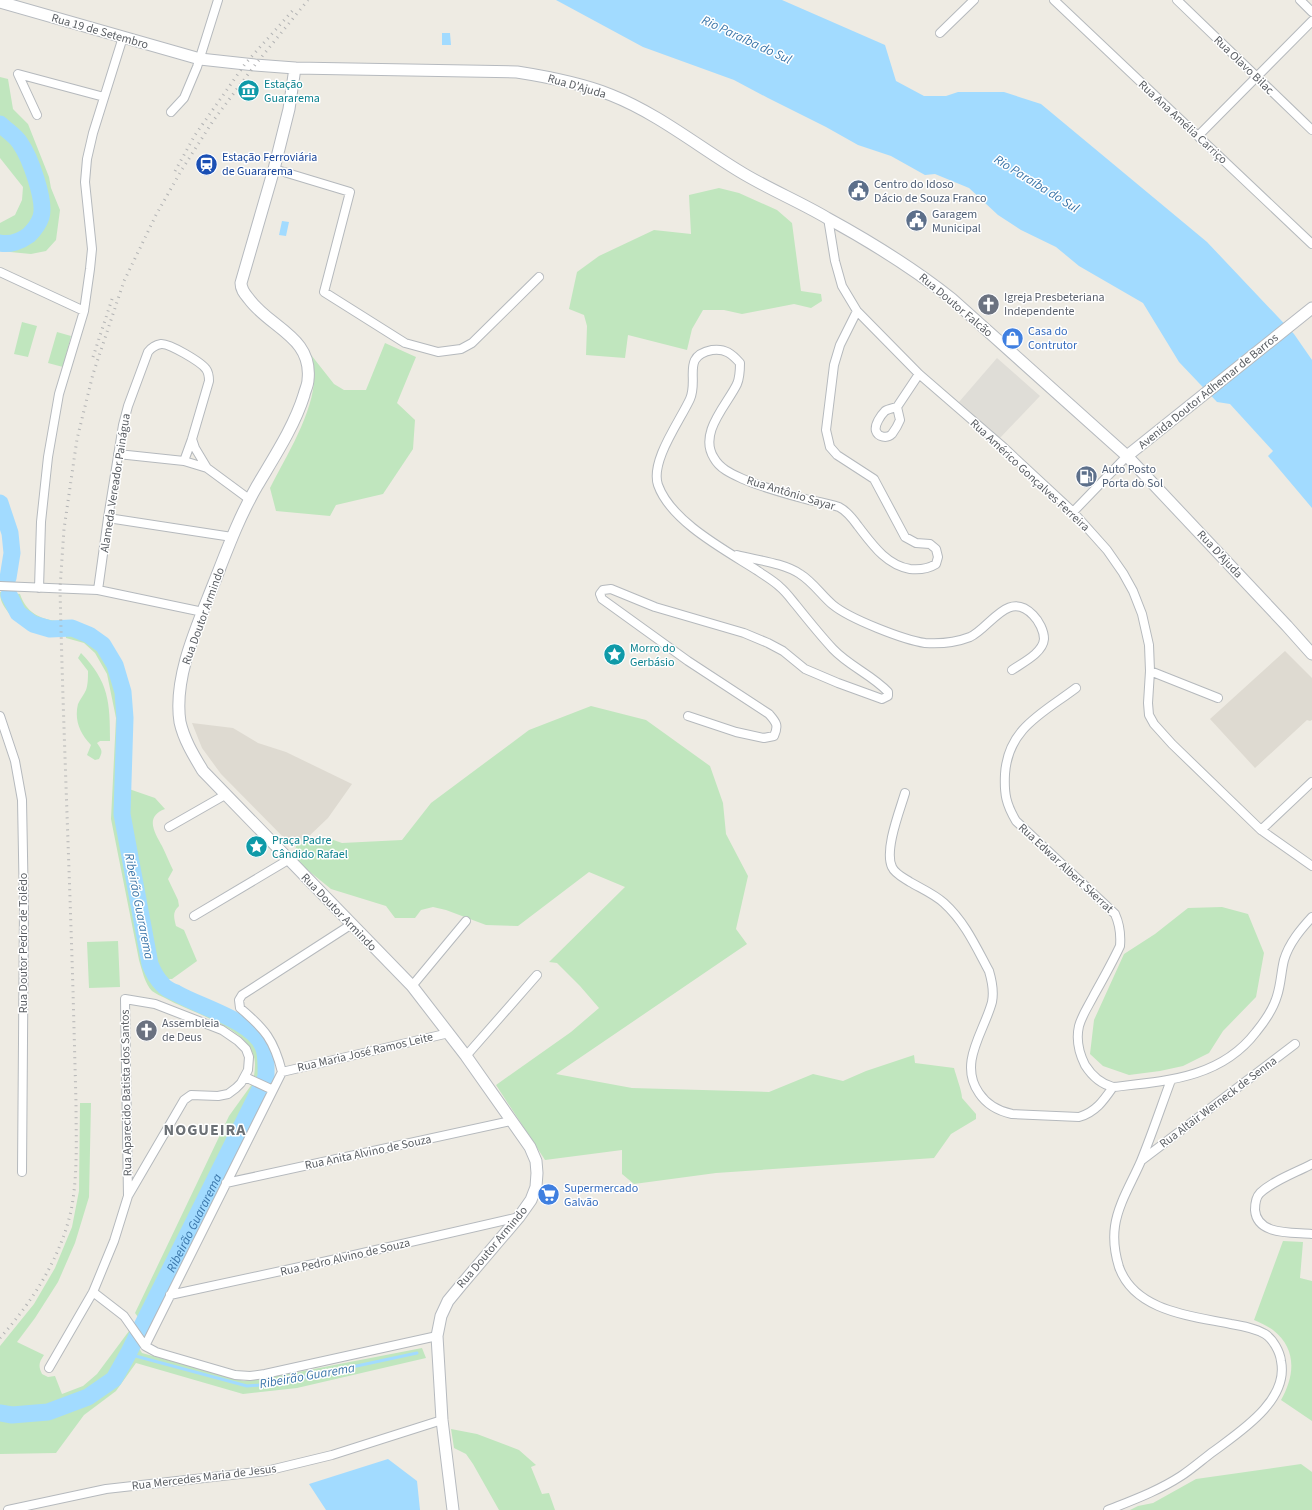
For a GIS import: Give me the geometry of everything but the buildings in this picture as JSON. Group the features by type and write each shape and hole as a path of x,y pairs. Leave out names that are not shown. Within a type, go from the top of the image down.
{"main road":[{"name":"Rua 19 de Setembro","path":"0,2 200,59"},
{"path":"200,59 295,68"},
{"name":"Rua Doutor Armindo","path":"295,68 289,109 241,288 254,306 293,338 300,346 307,359 308,381 300,407 292,425 250,499 232,537 203,612 187,655 182,676 179,702 180,722 184,737 203,771 412,986 466,1056 530,1147 536,1161 536,1187 531,1200 519,1217 448,1301 441,1316 437,1336 442,1420 453,1510"},
{"name":"Rua D'Ajuda","path":"295,68 517,72 550,77 583,85 612,96 644,112 745,174 828,218"},
{"name":"Rua Doutor Falcão","path":"828,218 893,256 952,299 1127,456"},
{"name":"Avenida Doutor Adhemar de Barros","path":"1127,456 1312,308"},
{"name":"Rua D'Ajuda","path":"1127,456 1312,654"}],"street":[{"path":"171,112 184,98 200,59 218,0"},
{"path":"940,33 974,0"},
{"name":"Rua Ana Amélia Carriço","path":"1054,0 1312,244"},
{"name":"Rua Olavo Bilac","path":"1177,0 1312,130"},
{"path":"1300,0 1312,12"},
{"path":"1198,136 1312,21"},
{"path":"39,588 41,522 48,457 59,394 84,310 92,248 85,182 87,159 122,37"},
{"path":"36,115 18,74 104,97"},
{"path":"274,169 350,192 324,292 405,343 438,352 461,349 472,343 540,277"},
{"name":"Rua Américo Gonçalves Ferreira","path":"828,218 835,261 842,286 857,311 919,374 1001,445 1073,512 1107,550 1123,573 1133,591 1142,614 1149,645 1150,671 1148,703 1149,715 1154,724 1172,744 1261,830 1312,866"},
{"path":"0,272 84,310"},
{"name":"Rua Antônio Sayar","path":"730,553 708,539 672,508 658,484 657,468 691,397 694,361 698,355 719,349 731,353 740,363 740,372 738,383 710,433 710,447 713,458 719,464 728,472 754,484 840,508 852,517 876,549 891,562 904,568 918,570 929,568 936,564 938,557 936,549 930,544 916,543 905,537 874,479 837,455 830,447 826,430 834,365 840,345 857,311"},
{"name":"Alameda Vereador Painágua","path":"98,590 122,425 148,352 153,347 160,344 175,348 202,365 209,375 209,381 184,461"},
{"path":"897,407 919,374"},
{"path":"192,438 195,448 207,468"},
{"path":"118,454 184,461 207,468 250,499"},
{"name":"Avenida Doutor Adhemar de Barros","path":"1073,512 1127,456"},
{"path":"108,518 232,537"},
{"path":"730,553 787,567 800,574 841,611 886,632 925,643 948,642 970,637 978,632 996,615 1006,609 1017,606 1026,609 1034,616 1042,630 1044,640 1040,650 1012,670"},
{"path":"688,716 736,732 764,738 774,736 777,729 776,722 769,714 688,661 602,599 600,594 603,590 611,589 655,607 744,633 783,651 805,670 882,699 888,696 888,692 881,684 849,664 833,650 780,586 730,553"},
{"path":"0,586 98,590 203,612"},
{"path":"1150,671 1218,698"},
{"name":"Rua Edwar Albert Skerrat","path":"1076,688 1031,722 1020,732 1012,744 1008,756 1005,785 1006,801 1016,821 1115,914 1120,924 1120,946 1079,1026 1079,1048 1082,1058 1096,1078 1104,1084 1114,1087"},
{"name":"Rua Doutor Pedro de Tolêdo","path":"0,716 15,761 22,800 24,909 22,1172"},
{"path":"1261,830 1312,782"},
{"path":"905,793 889,851 892,868 899,875 943,902 960,919 989,971 992,980 992,1002 972,1057 972,1081 984,1100 1002,1111 1012,1114 1079,1117 1094,1110 1114,1087 1171,1080 1195,1074 1223,1063 1234,1056 1249,1042 1265,1021 1277,995 1284,960 1289,948 1302,928 1312,917"},
{"path":"169,827 225,795"},
{"path":"194,916 288,860"},
{"path":"412,986 466,921"},
{"path":"142,1343 170,1295 271,1089 282,1072 278,1056 272,1042 253,1019 240,1008 239,1000 242,995 352,924"},
{"path":"466,1056 537,975"},
{"name":"Rua Aparecido Batista dos Santos","path":"49,1368 93,1292 114,1241 128,1196 184,1100 191,1095 218,1096 228,1094 248,1078 249,1057 246,1049 238,1040 222,1030 155,1004 125,999 128,1196"},
{"name":"Rua Maria José Ramos Leite","path":"282,1072 448,1033"},
{"name":"Rua Altair Werneck de Senna","path":"1141,1160 1295,1044"},
{"path":"248,1078 271,1089"},
{"path":"1108,1510 1153,1491 1181,1476 1249,1424 1268,1405 1281,1381 1281,1359 1275,1345 1266,1334 1250,1328 1182,1313 1150,1302 1136,1292 1120,1270 1114,1242 1115,1226 1119,1211 1141,1160 1171,1080"},
{"name":"Rua Anita Alvino de Souza","path":"226,1183 365,1154 511,1121"},
{"path":"1312,1164 1267,1187 1258,1194 1255,1203 1255,1212 1259,1221 1265,1227 1274,1230 1312,1234"},
{"name":"Rua Pedro Alvino de Souza","path":"170,1295 519,1217"},
{"path":"93,1292 124,1316 142,1343 156,1352 234,1375 250,1376 265,1374 437,1336"},
{"name":"Rua Mercedes Maria de Jesus","path":"8,1510 106,1489 266,1471 332,1455 442,1420"}],"shaded area":[{"path":"997,358 1040,396 999,439 959,402"},
{"path":"1285,651 1312,678 1312,720 1307,720 1255,768 1210,719"},
{"path":"192,723 233,728 258,743 286,752 352,784 328,818 306,839 290,844 221,774 202,748"}],"green space":[{"path":"0,77 8,79 13,109 28,124 60,210 56,240 46,251 31,254 0,251 0,223 15,215 22,200 23,187 0,158"},
{"path":"719,188 739,193 777,210 792,223 801,291 821,294 822,301 811,308 794,304 742,314 724,310 703,310 692,329 687,350 628,335 625,358 586,355 587,326 584,315 569,309 577,272 599,256 654,230 691,234 689,195"},
{"path":"22,322 37,326 28,357 14,354"},
{"path":"57,332 71,336 63,367 48,363"},
{"path":"385,343 416,357 397,403 415,420 413,449 383,494 336,505 330,516 276,511 270,488 292,447 306,416 314,385 313,363 308,351 334,384 344,390 366,390"},
{"path":"0,592 20,594 26,606 34,614 57,621 58,637 37,632 18,622 3,605"},
{"path":"65,621 99,636 108,644 115,655 124,678 130,709 131,741 129,789 155,798 165,809 155,816 153,821 154,831 173,870 168,879 178,900 179,906 174,915 176,926 184,930 197,961 172,979 167,979 194,995 238,1013 251,1022 261,1033 272,1054 274,1068 270,1083 254,1076 255,1062 253,1054 248,1044 239,1036 215,1021 155,993 146,981 139,960 111,819 116,718 107,674 95,653 84,643 66,638"},
{"path":"81,653 102,683 108,704 110,741 100,741 97,743 101,749 101,752 99,759 95,760 87,755 91,745 81,731 77,721 78,704 86,690 88,678 88,671 78,658"},
{"path":"591,706 646,720 710,766 723,803 726,834 748,876 736,929 747,944 556,1074 632,1088 769,1092 813,1074 843,1081 866,1071 914,1055 915,1063 954,1068 962,1098 976,1114 976,1119 951,1134 934,1158 716,1173 634,1184 622,1174 622,1150 545,1160 496,1085 571,1032 599,1008 557,963 549,962 625,887 589,872 518,926 486,925 446,910 433,907 421,910 415,918 395,918 386,906 331,889 294,859 296,846 325,837 342,843 402,840 431,803 529,730"},
{"path":"1222,907 1248,914 1264,953 1256,997 1223,1031 1209,1053 1183,1066 1129,1075 1103,1066 1090,1054 1094,1020 1124,954 1155,934 1188,908"},
{"path":"118,941 120,987 89,988 87,942"},
{"path":"252,1084 266,1090 147,1329 135,1313 229,1116"},
{"path":"80,1103 91,1103 89,1197 75,1243 58,1282 35,1318 17,1342 44,1355 40,1364 42,1374 48,1377 55,1376 62,1394 83,1386 97,1374 129,1331 142,1353 244,1381 262,1379 422,1348 426,1358 297,1388 243,1394 136,1363 116,1391 84,1415 56,1453 0,1454 0,1346 34,1304 55,1268 72,1227 79,1191"},
{"path":"1283,1241 1303,1242 1300,1278 1312,1281 1312,1421 1281,1400 1286,1391 1291,1372 1290,1354 1281,1337 1273,1330 1254,1320"},
{"path":"451,1429 477,1434 519,1450 536,1465 531,1467 542,1494 549,1493 555,1510 499,1510 466,1454 454,1448"},
{"path":"1301,1464 1312,1472 1312,1510 1130,1510 1138,1506 1153,1503 1196,1479"}],"water":[{"name":"Rio Paraíba do Sul","path":"556,0 782,0 885,45 896,81 924,96 946,96 958,92 1004,92 1041,104 1207,242 1294,334 1312,360 1312,508 1268,456 1273,451 1230,404 1217,402 1179,362 1143,303 1079,266 1056,247 1021,230 998,215 969,188 935,174 925,175 891,156 858,145 734,80 643,47"},
{"path":"442,33 450,33 451,45 442,45"},
{"path":"282,221 289,222 286,236 279,235"},
{"path":"388,1459 417,1481 420,1510 326,1510 309,1484"}],"waterway":[{"name":"Ribeirão Guararema","path":"0,124 18,140 28,158 39,190 42,210 39,222 29,235 15,242 0,243"},
{"name":"Ribeirão Guararema","path":"0,503 10,533 12,553 8,578"},
{"name":"Ribeirão Guararema","path":"0,1413 12,1415 48,1412 88,1397 114,1379 128,1354 266,1077 266,1057 263,1046 257,1037 237,1021 167,989 157,978 150,964 122,814 125,718 123,692 115,665 103,645 89,635 72,628 50,629 33,624 18,613 9,595"},
{"name":"Ribeirão Guarema","path":"128,1354 247,1386 273,1384 417,1353"}],"railway":[{"path":"0,1338 34,1295 52,1263 66,1229 71,1211 75,1184 76,1103 60,588 64,529 77,439 93,374 124,281 156,215 181,171 213,121 255,65 308,0"},
{"path":"175,171 195,135 245,64 294,9"},
{"path":"93,357 113,296"}],"place":[{"name":"Estação Guararema","path":"249,91"},
{"name":"Estação Ferroviária de Guararema","path":"206,164"},
{"name":"Centro do Idoso Dácio de Souza Franco","path":"859,191"},
{"name":"Garagem Municipal","path":"916,221"},
{"name":"Igreja Presbeteriana Independente","path":"988,304"},
{"name":"Casa do Contrutor","path":"1012,338"},
{"name":"Auto Posto Porta do Sol","path":"1086,476"},
{"name":"Morro do Gerbásio","path":"615,655"},
{"name":"Praça Padre Cândido Rafael","path":"256,847"},
{"name":"Assembleia de Deus","path":"146,1030"},
{"name":"Supermercado Galvão","path":"549,1195"}],"district":[{"name":"NOGUEIRA","path":"205,1129"}]}
